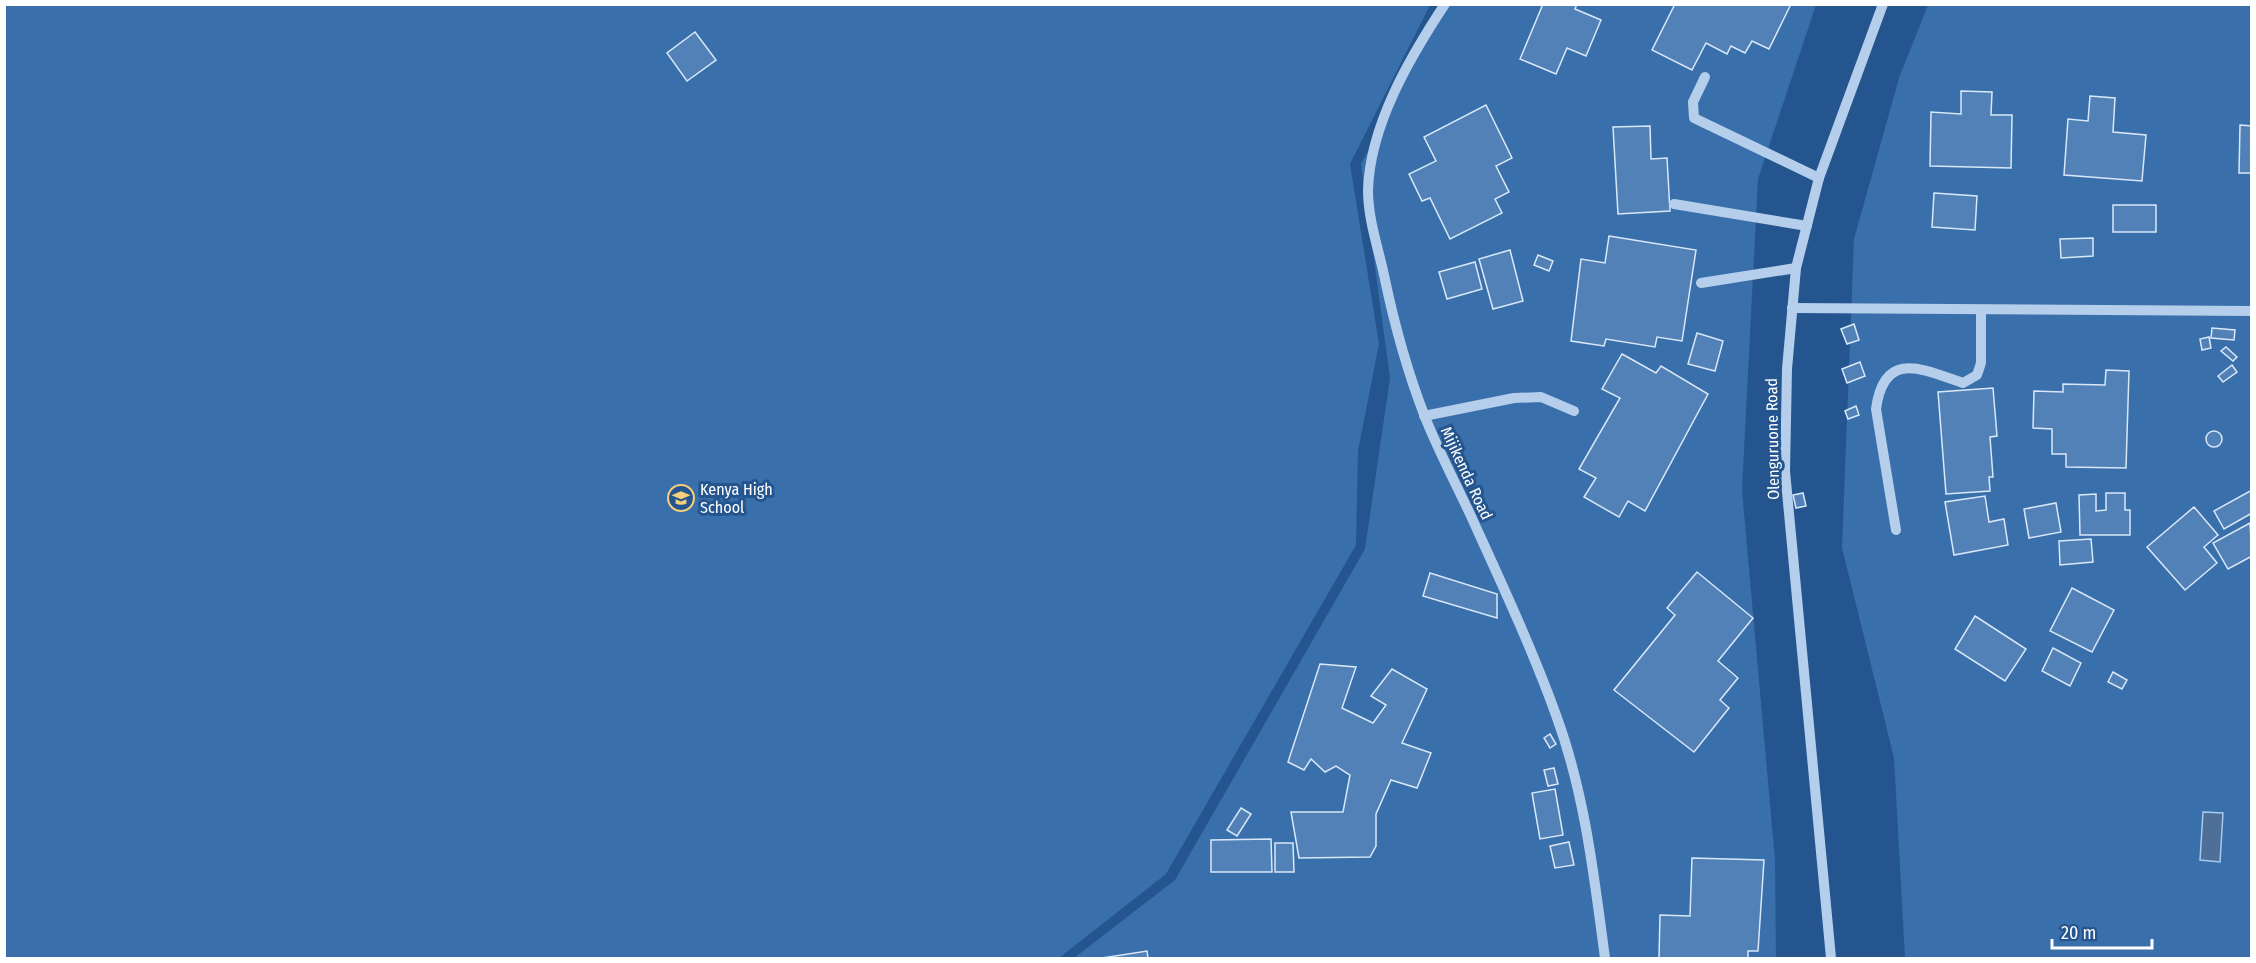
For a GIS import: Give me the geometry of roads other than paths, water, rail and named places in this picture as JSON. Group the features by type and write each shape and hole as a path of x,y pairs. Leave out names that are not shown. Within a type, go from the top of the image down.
{"street":[{"name":"Mijikenda Road","path":"1445,4 1410,56 1393,96 1370,166 1368,192 1371,218 1394,323 1424,416 1508,597 1556,715 1576,777 1590,842 1605,958"},
{"name":"Olenguruone Road","path":"1831,958 1785,471 1787,369 1796,268 1819,178 1884,4"},
{"path":"1705,77 1693,102 1694,118 1819,178"},
{"path":"1674,204 1807,226"},
{"path":"1701,283 1796,268"},
{"path":"1792,308 2252,311"},
{"path":"1896,530 1875,408 1878,390 1887,374 1907,366 1964,383 1977,375 1981,363 1981,310"},
{"path":"1424,416 1514,398 1541,397 1574,411"}],"place":[{"name":"Kenya High School","path":"681,498"}]}
